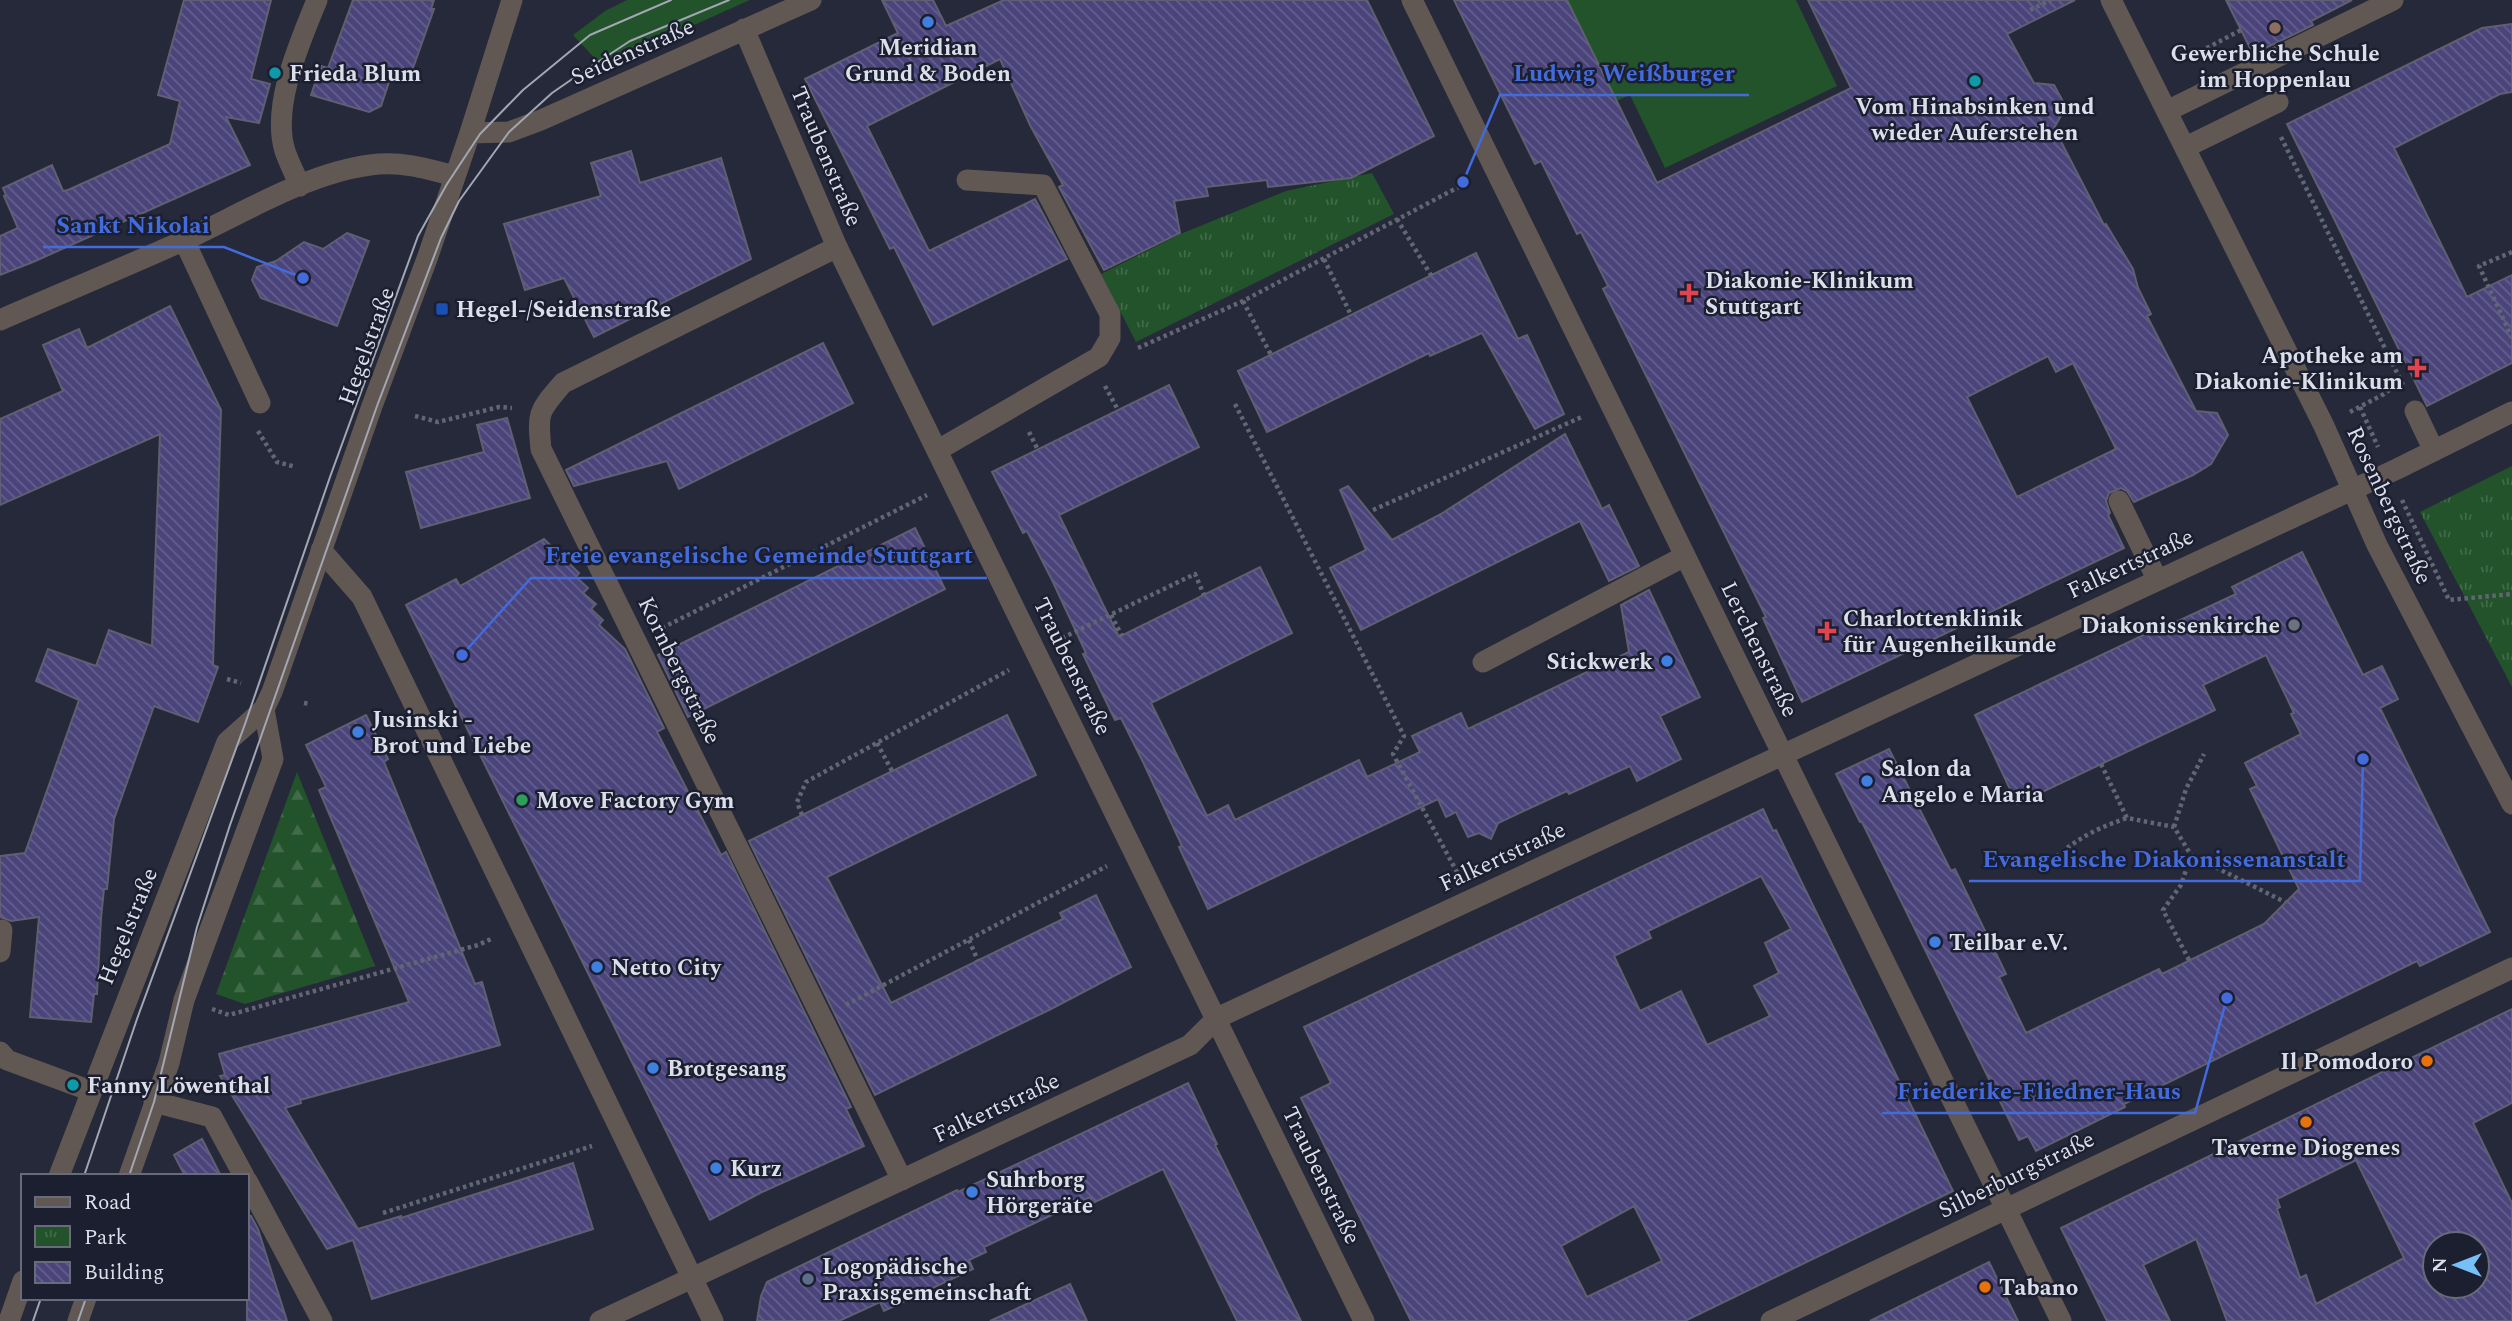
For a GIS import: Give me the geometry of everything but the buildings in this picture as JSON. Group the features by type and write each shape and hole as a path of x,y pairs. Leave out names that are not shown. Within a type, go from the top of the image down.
{"street":[{"path":"300,186 284,150 281,122 285,91 317,0"},
{"name":"Hegelstraße","path":"60,1174 227,742 264,709 272,692 428,256 512,0"},
{"name":"Seidenstraße","path":"470,133 509,132 541,120 811,0"},
{"name":"Lerchenstraße","path":"1412,0 2061,1321"},
{"name":"Rosenbergstraße","path":"2111,0 2324,426 2383,558 2512,804"},
{"path":"2168,111 2393,0"},
{"name":"Traubenstraße","path":"744,29 837,247 1364,1321"},
{"path":"2186,147 2278,102"},
{"path":"0,320 341,170 409,163 454,176"},
{"path":"938,450 1099,357 1110,338 1110,314 1043,184 967,180"},
{"path":"184,240 260,403"},
{"name":"Kornbergstraße","path":"837,247 563,383 541,408 539,427 541,449 902,1181"},
{"path":"2415,411 2434,451"},
{"name":"Falkertstraße","path":"600,1321 1189,1045 1217,1018 2434,451 2512,412"},
{"path":"2119,501 2157,579"},
{"path":"321,550 362,597 713,1321"},
{"path":"1483,662 1685,556"},
{"path":"130,1174 169,1063 184,1000 273,760 264,709"},
{"path":"0,952 2,930"},
{"name":"Silberburgstraße","path":"1771,1321 2512,968"},
{"path":"0,1052 7,1060 91,1091"},
{"path":"155,1102 212,1117 243,1174"},
{"path":"248,1183 323,1321"},
{"path":"9,1321 21,1287"},
{"path":"78,1321 85,1300"}],"path":[{"path":"2030,10 2051,0"},
{"path":"2188,58 2241,30"},
{"path":"2281,137 2405,389"},
{"path":"1099,357 1146,346 1243,302 1494,170"},
{"path":"1397,219 1432,277"},
{"path":"2512,252 2479,266 2512,338"},
{"path":"1324,259 1352,315"},
{"path":"1243,302 1270,355"},
{"path":"2324,426 2384,394 2401,381"},
{"path":"260,403 246,411 277,462 296,467"},
{"path":"1235,404 1404,736 1393,754 1471,899"},
{"path":"1373,510 1610,405"},
{"path":"415,416 438,422 499,407"},
{"path":"2360,407 2371,431"},
{"path":"636,641 922,498"},
{"path":"2402,499 2449,600 2512,594"},
{"path":"1036,651 1195,574 1204,595"},
{"path":"1111,615 1122,636"},
{"path":"802,816 797,802 806,782 1009,670"},
{"path":"227,678 241,683"},
{"path":"877,743 892,771"},
{"path":"2174,827 2186,789 2204,754"},
{"path":"2101,764 2127,818"},
{"path":"2040,870 2072,843 2098,827 2127,818 2174,827 2191,855 2286,902"},
{"path":"2189,960 2163,910 2181,885 2191,855"},
{"path":"822,1018 1108,866"},
{"path":"204,1006 229,1015 478,945 491,939"},
{"path":"969,940 978,961"},
{"path":"383,1213 592,1146"}],"green space":[{"path":"627,0 750,0 602,66 573,35 605,11"},
{"path":"1565,0 1796,0 1837,86 1665,168 1630,95 1614,102"},
{"path":"1372,173 1394,214 1136,342 1101,274 1183,233 1286,191"},
{"path":"2512,466 2512,687 2420,512"},
{"path":"297,772 375,966 245,1004 216,994"}],"tram line":[{"path":"85,1174 137,1019 418,236 447,184 480,134 523,90 590,35 671,0"},
{"path":"130,1174 154,1102 197,927 230,825 377,406 441,238 459,201 509,132 552,93 630,41 729,0"},
{"path":"33,1321 40,1300"},
{"path":"78,1321 85,1300"}],"place":[{"name":"Meridian Grund & Boden","path":"928,22"},
{"name":"Gewerbliche Schule im Hoppenlau","path":"2275,28"},
{"name":"Frieda Blum","path":"275,73"},
{"name":"Vom Hinabsinken und wieder Auferstehen","path":"1975,81"},
{"name":"Ludwig Weißburger","path":"1463,182"},
{"name":"Sankt Nikolai","path":"303,278"},
{"name":"Diakonie-Klinikum Stuttgart","path":"1689,293"},
{"name":"Hegel-/Seidenstraße","path":"442,309"},
{"name":"Apotheke am Diakonie-Klinikum","path":"2417,368"},
{"name":"Diakonissenkirche","path":"2294,625"},
{"name":"Charlottenklinik für Augenheilkunde","path":"1827,631"},
{"name":"Freie evangelische Gemeinde Stuttgart","path":"462,655"},
{"name":"Stickwerk","path":"1667,661"},
{"name":"Jusinski - Brot und Liebe","path":"358,732"},
{"name":"Evangelische Diakonissenanstalt","path":"2363,759"},
{"name":"Salon da Angelo e Maria","path":"1867,781"},
{"name":"Move Factory Gym","path":"522,800"},
{"name":"Teilbar e.V.","path":"1935,942"},
{"name":"Netto City","path":"597,967"},
{"name":"Friederike-Fliedner-Haus","path":"2227,998"},
{"name":"Il Pomodoro","path":"2427,1061"},
{"name":"Brotgesang","path":"653,1068"},
{"name":"Fanny Löwenthal","path":"73,1085"},
{"name":"Taverne Diogenes","path":"2306,1122"},
{"name":"Kurz","path":"716,1168"},
{"name":"Suhrborg Hörgeräte","path":"972,1192"},
{"name":"Logopädische Praxisgemeinschaft","path":"808,1279"},
{"name":"Tabano","path":"1985,1287"}]}
